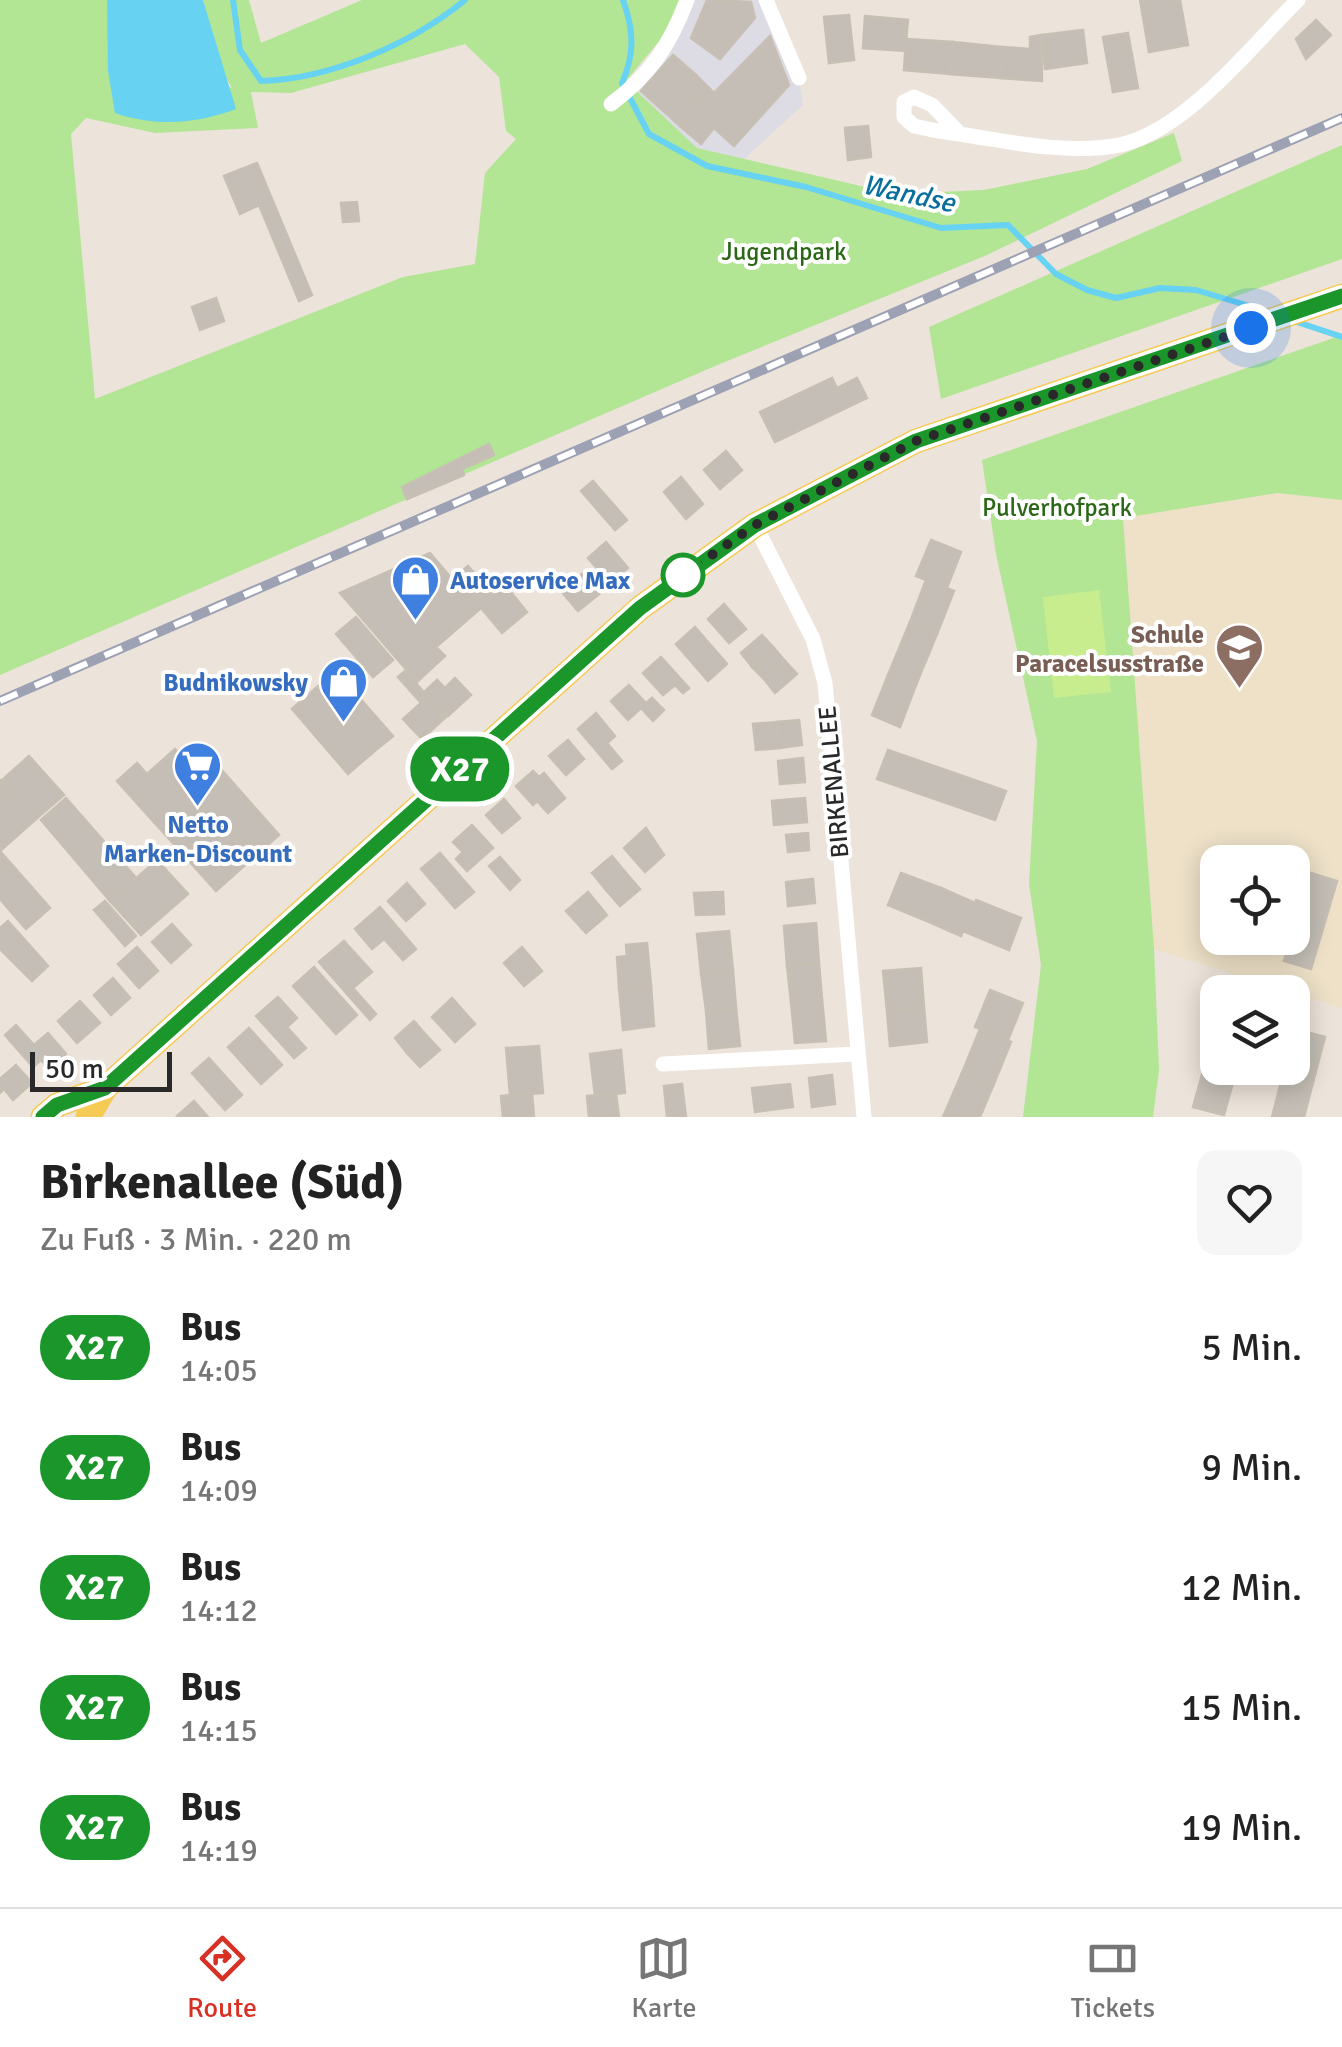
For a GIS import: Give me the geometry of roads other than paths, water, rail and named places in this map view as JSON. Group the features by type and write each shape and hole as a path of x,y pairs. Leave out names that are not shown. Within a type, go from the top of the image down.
{"main road":[{"path":"88,1117 105,1088 640,608 755,525 916,441 1337,298"},
{"path":"43,1117 57,1105 105,1088"}],"street":[{"path":"611,104 644,80 672,40 687,0"},
{"path":"766,0 799,78"},
{"path":"960,134 1083,148 1135,141 1179,116 1298,0"},
{"name":"BIRKENALLEE","path":"755,525 813,639 825,683 864,1117"},
{"path":"663,1064 856,1054"}],"water":[{"path":"107,0 203,0 236,109 176,122 115,113 108,71"}],"waterway":[{"name":"Wandse","path":"233,0 240,50 261,81 315,74 369,56 420,31 465,0"},
{"name":"Wandse","path":"623,0 632,42 622,83 649,134 707,166 806,187 941,228 1008,225 1056,274 1087,290 1116,298 1160,288 1196,290 1266,311"},
{"name":"Wandse","path":"1297,322 1342,337"}],"railway":[{"path":"0,701 1342,118"}],"place":[{"name":"Autoservice Max","path":"415,622"},
{"name":"Schule Paracelsusstraße","path":"1239,690"},
{"name":"Budnikowsky","path":"343,724"},
{"name":"Netto Marken-Discount","path":"198,808"}],"park label":[{"name":"Jugendpark","path":"784,251"},
{"name":"Pulverhofpark","path":"1057,507"}]}
